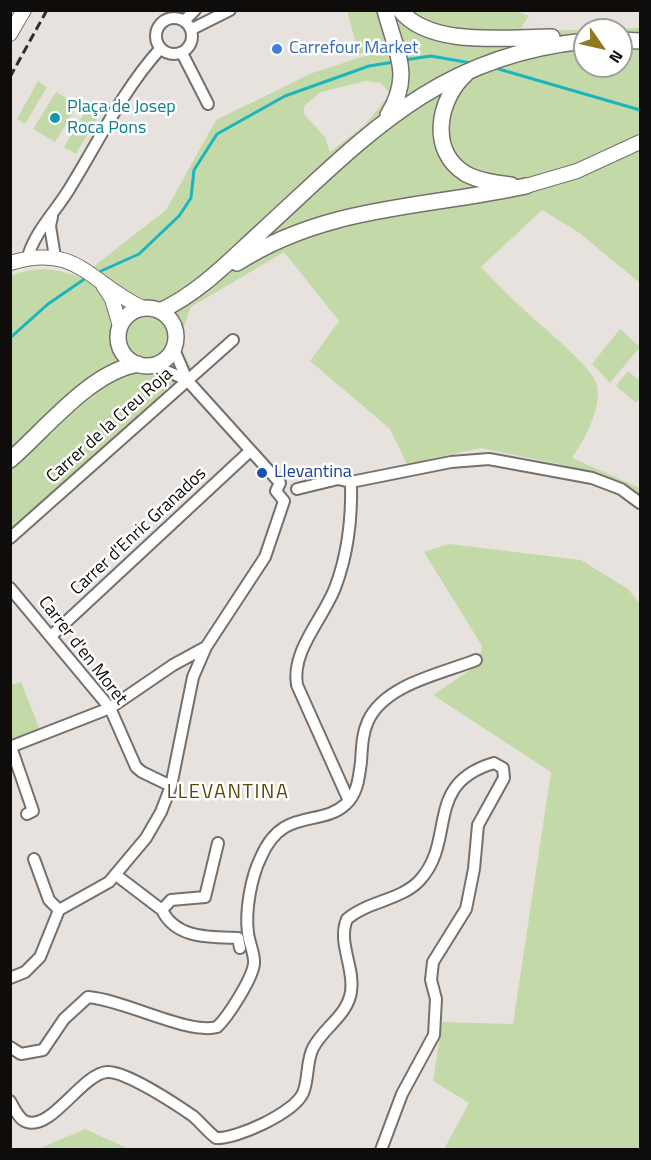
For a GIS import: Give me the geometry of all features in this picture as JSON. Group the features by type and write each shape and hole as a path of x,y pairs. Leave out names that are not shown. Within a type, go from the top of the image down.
{"main road":[{"path":"382,123 399,97 402,87 399,63 385,10"},
{"path":"400,10 412,22 443,34 573,39"},
{"path":"10,460 93,384 123,366 164,361 184,309 199,288 382,123 424,93 495,58 531,48 573,42"},
{"path":"473,68 455,86 445,102 441,123 443,144 456,165 466,173 490,183 526,186"},
{"path":"160,311 266,246 339,218 385,208 491,194 526,186"},
{"path":"93,384 130,314 143,308 160,311 171,321 174,340"},
{"path":"119,334 122,353 145,364"}],"street":[{"path":"10,34 24,10"},
{"path":"184,21 195,10"},
{"path":"192,30 230,10"},
{"path":"165,15 184,21 192,30 192,41 182,53 168,54 160,49 156,35 165,15"},
{"path":"28,257 32,244 52,217 128,90 160,49"},
{"path":"182,53 208,104"},
{"path":"526,186 577,171 640,142"},
{"path":"52,217 50,226 56,257"},
{"path":"10,263 28,257 56,257 82,268 143,308"},
{"path":"100,281 112,299 119,334"},
{"path":"174,340 187,380 280,483"},
{"name":"Carrer de la Creu Roja","path":"10,538 233,340"},
{"path":"145,364 187,380"},
{"name":"Carrer d'Enric Granados","path":"51,636 250,451"},
{"path":"297,489 338,479 351,482 451,462 489,459 592,478 621,489 640,503"},
{"path":"280,483 290,481 297,489"},
{"path":"349,801 297,685 296,670 300,652 335,587 349,533 351,482"},
{"path":"280,483 276,491 284,501"},
{"path":"284,501 294,498 297,489"},
{"path":"10,978 25,972 40,957 59,910 100,889 116,875 146,838 161,812 171,786 193,677 206,647 265,557 284,501"},
{"name":"Carrer d'en Moret","path":"10,588 110,708 136,767 141,772 171,786"},
{"path":"27,814 33,811 11,747 110,708 173,664 206,647"},
{"path":"10,1047 21,1054 43,1050 64,1019 88,997 124,1003 201,1030 217,1027 235,1005 254,964 247,921 261,856 278,833 290,823 338,810 349,801 358,784 364,733 373,712 381,703 405,688 476,660"},
{"path":"10,1101 20,1118 28,1123 34,1122 51,1114 89,1081 108,1072 122,1075 184,1110 216,1138 232,1137 286,1113 303,1095 312,1050 344,1012 349,1000 351,988 345,939 347,919 419,881 433,858 454,786 462,778 494,763 503,768 505,773 478,825 474,869 466,909 433,962 431,980 436,999 434,1035 402,1094 381,1149"},
{"path":"162,910 171,900 205,897 218,843"},
{"path":"34,859 49,900 59,910"},
{"path":"116,875 162,910 165,917 191,936 238,938 240,948"}],"green space":[{"path":"347,11 378,11 388,46 359,54"},
{"path":"390,11 517,11 529,16 521,28 535,31 573,30 573,78 633,78 633,28 640,28 640,283 578,232 542,210 481,267 586,367 597,385 595,413 587,433 572,458 640,488 640,495 618,484 558,464 481,448 407,464 390,429 310,361 339,321 284,252 191,307 181,335 181,351 193,370 11,530 11,276 45,269 80,277 166,210 216,120 312,73 390,48","holes":["366,81 381,83 390,94 365,125 330,152 325,137 304,114 304,106 321,92"]},
{"path":"38,81 47,87 25,124 17,119"},
{"path":"56,92 78,105 55,142 33,129"},
{"path":"86,110 98,117 76,154 64,147"},
{"path":"620,329 640,347 610,383 592,364"},
{"path":"628,371 640,381 640,398 636,403 616,386"},
{"path":"449,544 581,560 628,589 640,604 640,1149 444,1149 469,1103 433,1081 442,1022 513,1024 551,772 433,695 479,664 482,646 424,552"},
{"path":"21,682 40,730 11,741 11,685"},
{"path":"85,1129 129,1149 38,1149"}],"waterway":[{"path":"404,60 431,56 471,63"},
{"path":"101,271 139,254 179,216 191,198 194,170 217,134 285,96 369,66 394,62"},
{"path":"495,68 640,110"},
{"path":"10,338 48,304 83,280"}],"railway":[{"path":"10,77 47,10"}],"place":[{"name":"Carrefour Market","path":"277,49"},
{"name":"Plaça de Josep Roca Pons","path":"55,118"},
{"name":"Llevantina","path":"262,473"}],"district":[{"name":"LLEVANTINA","path":"228,793"}]}
